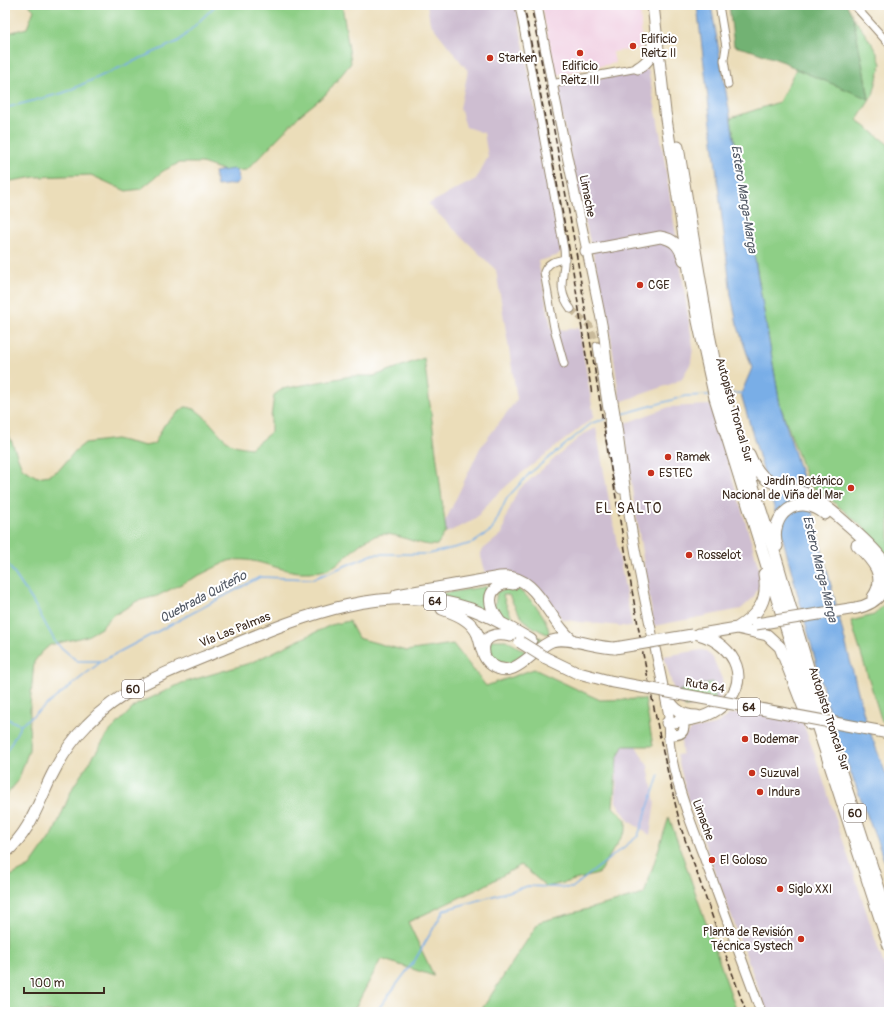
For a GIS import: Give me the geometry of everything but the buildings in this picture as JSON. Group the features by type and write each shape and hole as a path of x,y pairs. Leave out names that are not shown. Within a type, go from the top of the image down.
{"highway":[{"name":"Autopista Troncal Sur","path":"653,5 665,112 690,276 724,398 773,548 812,682 889,919"},
{"name":"Autopista Troncal Sur","path":"660,5 678,147 703,301 717,375"},
{"path":"638,68 646,62 652,53 654,19"},
{"path":"586,251 664,238 673,241 679,248 690,276"},
{"path":"442,609 464,619 472,625 478,635 481,650 485,657 497,668 510,669 522,663 541,647 551,647 576,642 615,648 859,607 876,601 885,590 887,581 886,566 877,554 822,504 803,492 768,480 760,474 752,461 724,398 717,375"},
{"name":"Autopista Troncal Sur","path":"724,398 799,670 889,946"},
{"path":"724,398 728,454 760,556 766,586 766,595 760,607 737,628"},
{"path":"812,682 804,643 777,545 775,531 783,514 791,508 800,505 809,505 818,508 871,559 878,572 879,581 877,590 872,598 859,607"},
{"path":"367,602 422,590 500,577 512,577 524,583 537,595 562,630 576,642"},
{"path":"500,622 491,606 491,595 500,585 510,583 526,591 546,614 553,630 551,647"},
{"name":"Vía Las Palmas","path":"5,852 16,843 30,823 52,775 72,743 97,715 121,696 167,673 294,620 329,609 367,602 409,600 446,603 473,610 500,622 526,641"},
{"name":"Vía Las Palmas","path":"5,861 23,845 36,828 62,771 82,740 103,718 133,696 195,667 324,618 350,611 375,608 412,607 442,609 476,618 510,636 551,647"},
{"path":"737,628 767,635 780,647 798,697 834,778"},
{"path":"485,657 484,645 489,637 498,634 510,636"},
{"path":"668,727 713,712 727,701 735,688 738,676 735,663 728,651 716,641 695,635"},
{"name":"Ruta 64","path":"551,647 579,666 610,678 889,733"},
{"name":"Ruta 64","path":"610,678 889,726"},
{"path":"664,691 672,706 677,710 686,715 700,716"}],"main road":[{"name":"Limache","path":"537,5 551,84 602,327 611,391 610,411 616,427 619,484 629,514 644,596 669,716 668,727"},
{"name":"Limache","path":"644,596 647,626 681,796 761,1012"},
{"path":"677,710 684,721"}],"street":[{"path":"519,5 565,259 561,291 571,309"},
{"path":"719,5 726,48 724,60 728,85"},
{"path":"854,5 889,44"},
{"path":"551,84 638,68"},
{"path":"564,364 554,328 544,272 546,267 552,261 565,259"},
{"name":"Limache","path":"597,346 610,411"}],"shaded area":[{"path":"427,5 516,5 562,251 556,256 538,261 552,331 579,328 594,417 518,476 493,498 474,520 446,533 443,526 480,448 517,399 496,270 428,204 476,179 488,157 484,133 466,127 460,108 468,71 430,23"},
{"path":"541,5 640,5 642,48 613,52 615,63 556,75"},
{"path":"648,69 661,138 693,347 691,363 682,378 674,383 620,402 607,311 575,180 556,86"},
{"path":"711,405 761,575 760,585 753,598 741,609 654,626 623,424 669,407"},
{"path":"596,428 632,627 562,619 537,587 487,577 481,557 481,551 502,534 506,517 518,490 582,435"},
{"path":"701,650 706,651 713,658 722,679 724,689 720,698 712,704 686,708 677,702 664,656"},
{"path":"798,710 814,752 889,981 889,1012 767,1012 688,799 677,755 682,754 681,740 692,729 715,725 730,714"},
{"path":"623,746 636,746 648,766 655,802 650,835 630,822 616,802 617,759"}],"green space":[{"path":"29,5 342,5 351,63 325,95 300,115 247,170 226,171 202,163 179,163 163,171 141,189 126,191 91,175 35,177 5,182 5,34 27,28 34,10"},
{"path":"729,5 847,5 853,17 869,99 796,69 784,62 734,46"},
{"path":"853,17 875,48 881,64 873,95 857,120 889,145 889,562 881,547 863,527 830,499 809,485 780,405 731,118 779,102 796,69 869,98"},
{"path":"424,358 446,531 437,545 422,544 399,536 384,534 378,535 364,541 335,565 325,570 316,572 293,571 247,560 228,561 157,596 137,601 114,614 101,628 87,636 50,645 34,662 30,706 29,750 18,781 5,797 5,425 22,468 37,477 49,475 59,470 75,451 85,443 116,439 145,446 154,444 164,425 185,407 198,411 224,439 230,443 237,446 251,448 271,432 274,395 282,389 351,376 374,376"},
{"path":"490,586 482,597 484,610 415,598"},
{"path":"514,587 526,595 541,613 548,626 549,633 547,634 533,627 523,619 509,595 503,595 509,611 517,623 543,639 537,641 511,626 494,609 497,592"},
{"path":"889,599 889,722 882,722 851,621 874,615"},
{"path":"349,621 358,638 406,651 453,644 486,686 534,669 600,700 645,699 653,746 623,746 617,759 613,807 626,820 626,830 598,874 547,887 521,865 482,887 408,922 434,976 381,959 353,1012 5,1012 5,879 30,866 54,832 73,787 110,731 136,705 182,683 250,663 331,625"},
{"path":"491,640 506,640 526,652 510,663 496,660 487,651"},
{"path":"712,682 716,699 685,707 680,690"},
{"path":"669,817 737,1012 480,1012 539,922 644,894"}],"water":[{"name":"Estero Marga-Marga","path":"697,5 711,5 780,405 810,503 865,719 889,782 889,873 833,726 780,528 741,394 752,368 737,324 731,295"},
{"path":"234,169 238,173 239,181 235,184 217,186 214,172"}],"waterway":[{"path":"5,108 63,93 179,41 216,5"},
{"path":"728,394 742,393"},
{"path":"619,415 686,396 711,395"},
{"name":"Quebrada Quiteño","path":"5,754 21,725 102,661 260,577 313,579 374,554 429,554 473,543 492,530 507,498 530,473 592,423 606,419"},
{"path":"5,560 32,600 56,643 77,661 102,661"},
{"path":"5,718 21,725"},
{"path":"838,745 839,739"},
{"path":"376,1012 415,960 444,910 528,886 572,888 638,836 659,775"}],"tunnel":[{"path":"571,309 590,326 597,346"}],"railway":[{"path":"524,5 572,264 592,395"},
{"path":"531,5 575,245 604,428 643,654 663,752 681,828 746,1012"}],"place":[{"name":"Edificio Reitz II","path":"633,46"},
{"name":"Edificio Reitz III","path":"580,53"},
{"name":"Starken","path":"490,58"},
{"name":"CGE","path":"640,285"},
{"name":"Ramek","path":"668,457"},
{"name":"ESTEC","path":"651,473"},
{"name":"Jardín Botánico Nacional de Viña del Mar","path":"851,488"},
{"name":"Rosselot","path":"689,555"},
{"name":"Bodemar","path":"745,739"},
{"name":"Suzuval","path":"752,773"},
{"name":"Indura","path":"760,792"},
{"name":"El Goloso","path":"712,860"},
{"name":"Siglo XXI","path":"780,889"},
{"name":"Planta de Revisión Técnica Systech","path":"801,939"}],"district":[{"name":"EL SALTO","path":"629,508"}]}
